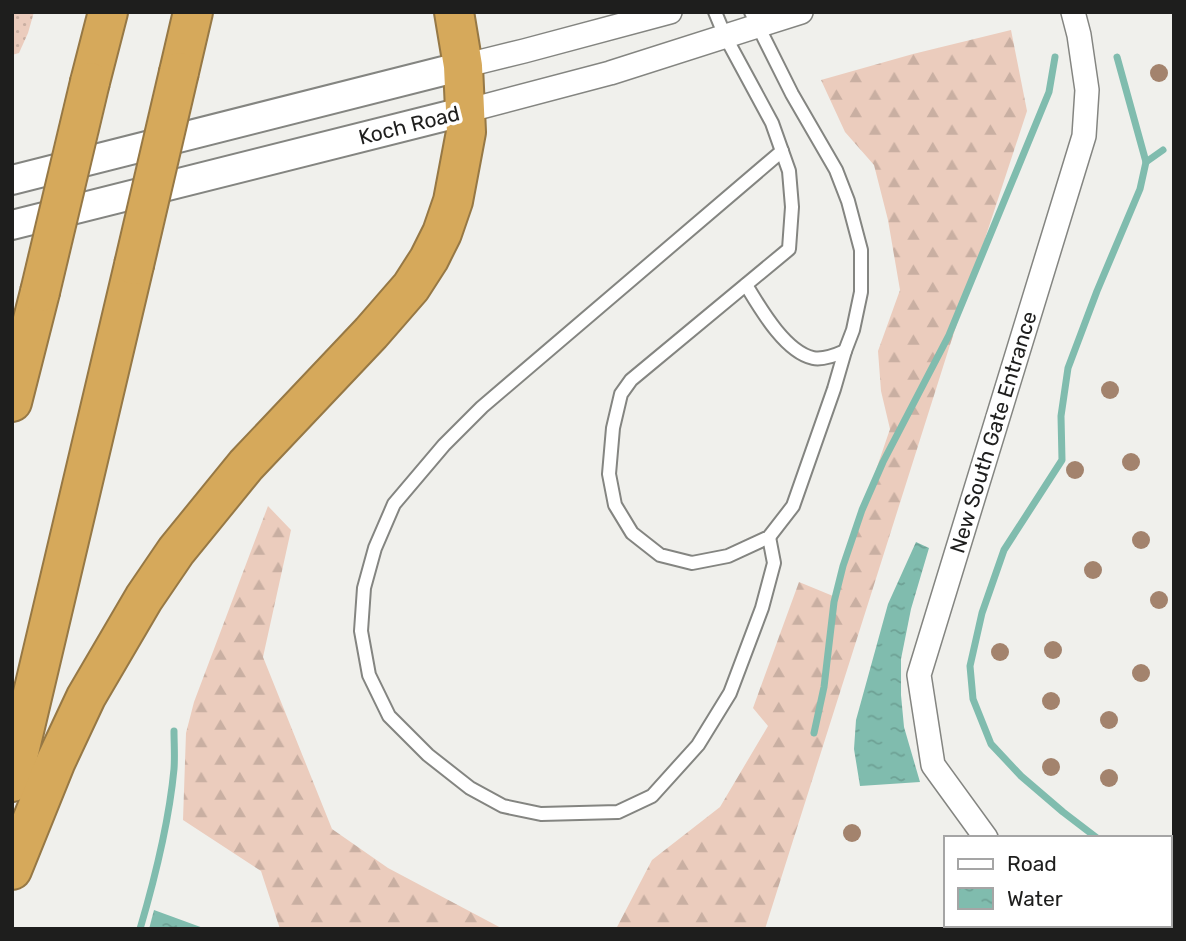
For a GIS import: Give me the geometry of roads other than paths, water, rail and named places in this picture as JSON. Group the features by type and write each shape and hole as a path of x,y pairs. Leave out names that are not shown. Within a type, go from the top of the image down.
{"highway":[{"path":"12,402 108,12"},
{"path":"12,782 192,12"},
{"path":"12,870 56,761 86,696 144,598 176,551 246,465 411,287 429,260 453,201 467,132 463,66 454,12"}],"street":[{"name":"Koch Road","path":"12,180 670,12"},
{"name":"Koch Road","path":"12,225 610,73 725,36 754,19 801,12"},
{"name":"New South Gate Entrance","path":"985,836 933,765 919,674 1084,136 1087,90 1073,12"}],"lane":[{"path":"715,12 772,123 789,171 792,207 789,249 631,380 621,394 618,405 609,474 615,505 632,533 660,555 692,563 728,556 769,537 793,506 853,330 861,292 861,250 848,201 836,170 792,94 754,19"},
{"path":"769,537 774,563 762,608 730,693 698,745 652,796 618,812 541,814 503,806 470,789 428,755 389,716 369,675 361,631 364,587 375,548 394,504 443,445 482,407 782,151"},
{"path":"746,285 762,312 799,352 815,359 845,351"}],"water":[{"path":"916,542 929,548 911,609 901,659 901,695 904,727 920,782 860,786 854,749 856,720 888,604"},
{"path":"154,910 206,929 149,929"}],"waterway":[{"path":"814,733 824,687 834,602 862,510 883,462 949,335 1049,92 1055,57"},
{"path":"1094,836 1021,776 991,744 973,699 970,666 982,613 1004,550 1062,460 1061,416 1068,368 1140,189 1146,162 1117,57"},
{"path":"1146,162 1163,150"},
{"path":"140,929 169,809 174,769 174,731"}]}
